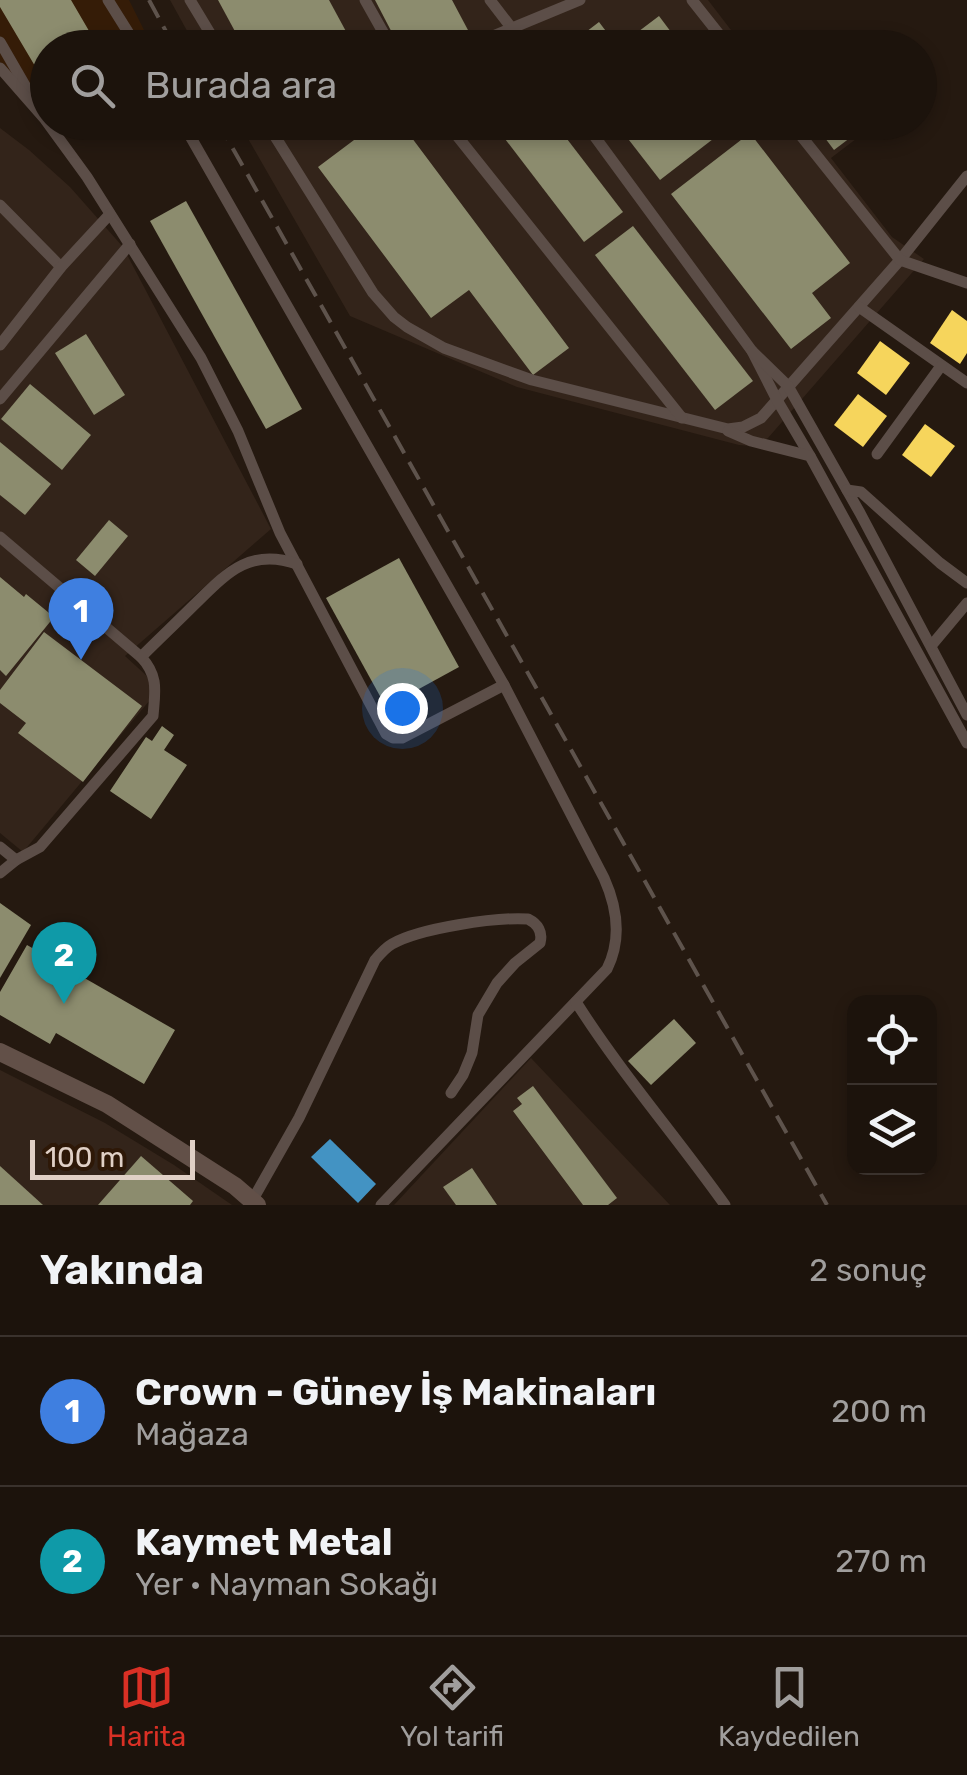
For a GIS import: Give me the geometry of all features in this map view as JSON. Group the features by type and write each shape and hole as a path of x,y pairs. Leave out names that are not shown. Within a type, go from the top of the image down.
{"street":[{"path":"108,0 127,30"},
{"path":"190,0 208,30"},
{"path":"365,0 382,30"},
{"path":"490,0 513,30"},
{"path":"504,30 577,0"},
{"path":"692,0 716,30"},
{"path":"0,42 30,91"},
{"path":"0,68 30,100"},
{"path":"62,140 180,323 220,394 254,465 280,534 384,730 389,736 402,738 504,684"},
{"path":"192,140 504,684 613,902 617,933 607,969 381,1205"},
{"path":"277,140 373,293 407,328 444,348 532,380 720,428 751,441 810,456"},
{"path":"460,140 682,418"},
{"path":"597,140 752,350 788,386 967,715"},
{"path":"804,140 900,260 967,283"},
{"path":"720,428 736,429 761,418 900,260 967,176"},
{"path":"0,205 61,267"},
{"path":"0,345 61,267 110,214"},
{"path":"0,400 130,244"},
{"path":"858,306 967,384"},
{"path":"752,350 967,743"},
{"path":"877,454 940,366"},
{"path":"847,490 861,492 967,582"},
{"path":"0,537 148,664 155,680 156,697 153,716 40,848 0,873"},
{"path":"141,657 235,568 260,560 297,564"},
{"path":"931,646 967,603"},
{"path":"0,846 16,860"},
{"path":"0,1052 106,1104 235,1186 255,1203 379,955 400,940 451,926 528,919 538,927 540,943 497,983 478,1015 472,1053 451,1093"},
{"path":"576,1002 631,1084 725,1205"}],"shaded area":[{"path":"0,0 129,0 144,30 30,30 30,99 0,62"},
{"path":"170,0 708,0 731,30 187,30"},
{"path":"0,128 70,187 123,247 271,529 125,656 160,688 23,852 0,833"},
{"path":"249,140 855,140 831,158 892,237 924,259 768,438 752,446 517,387 350,316"},
{"path":"531,1058 670,1205 394,1205"},
{"path":"0,1070 105,1123 232,1205 0,1205"}],"building: Konut":[{"path":"952,310 967,321 967,353 960,364 930,343"},
{"path":"880,341 910,363 886,395 857,373"},
{"path":"858,394 887,416 863,447 834,425"},
{"path":"925,424 955,446 931,477 902,455"}],"building: Okul":[{"path":"330,1139 376,1184 358,1203 311,1157"}],"building: Sanayi":[{"path":"0,0 71,0 88,30 30,30 30,58 0,7"},
{"path":"218,0 329,0 345,30 234,30"},
{"path":"375,0 452,0 468,30 391,30"},
{"path":"659,16 670,30 640,30"},
{"path":"599,22 605,30 589,30"},
{"path":"354,140 413,140 569,348 533,375 469,290 431,318 318,167"},
{"path":"506,140 568,140 623,212 584,242"},
{"path":"629,140 712,140 660,180"},
{"path":"741,140 755,140 850,263 812,293 831,318 791,349 671,194"},
{"path":"826,140 847,140 834,150"},
{"path":"186,201 302,409 266,429 150,221"},
{"path":"633,226 753,381 715,410 595,255"},
{"path":"86,334 125,395 94,415 55,353"},
{"path":"30,384 91,435 62,470 1,419"},
{"path":"0,442 51,484 25,515 0,495"},
{"path":"109,520 128,536 95,576 76,560"},
{"path":"399,558 459,667 386,707 326,598"},
{"path":"0,577 54,617 6,676 0,670"},
{"path":"44,632 142,706 83,782 18,733 26,723 0,703 0,690"},
{"path":"162,726 174,735 164,750 187,765 151,819 110,791 146,737 152,741"},
{"path":"0,903 31,925 0,978"},
{"path":"27,945 175,1030 144,1084 56,1033 50,1044 0,1015 0,992"},
{"path":"674,1019 696,1043 651,1085 628,1061"},
{"path":"533,1086 617,1198 608,1205 583,1205 513,1111 522,1104 517,1098"},
{"path":"141,1156 193,1201 190,1205 98,1205"},
{"path":"0,1166 43,1205 0,1205"},
{"path":"472,1168 497,1205 456,1205 443,1187"}],"railway":[{"path":"149,0 165,30"},
{"path":"228,140 827,1205"}],"place":[{"name":"Crown - Güney İş Makinaları","path":"81,660"},
{"name":"Kaymet Metal","path":"64,1004"}]}
